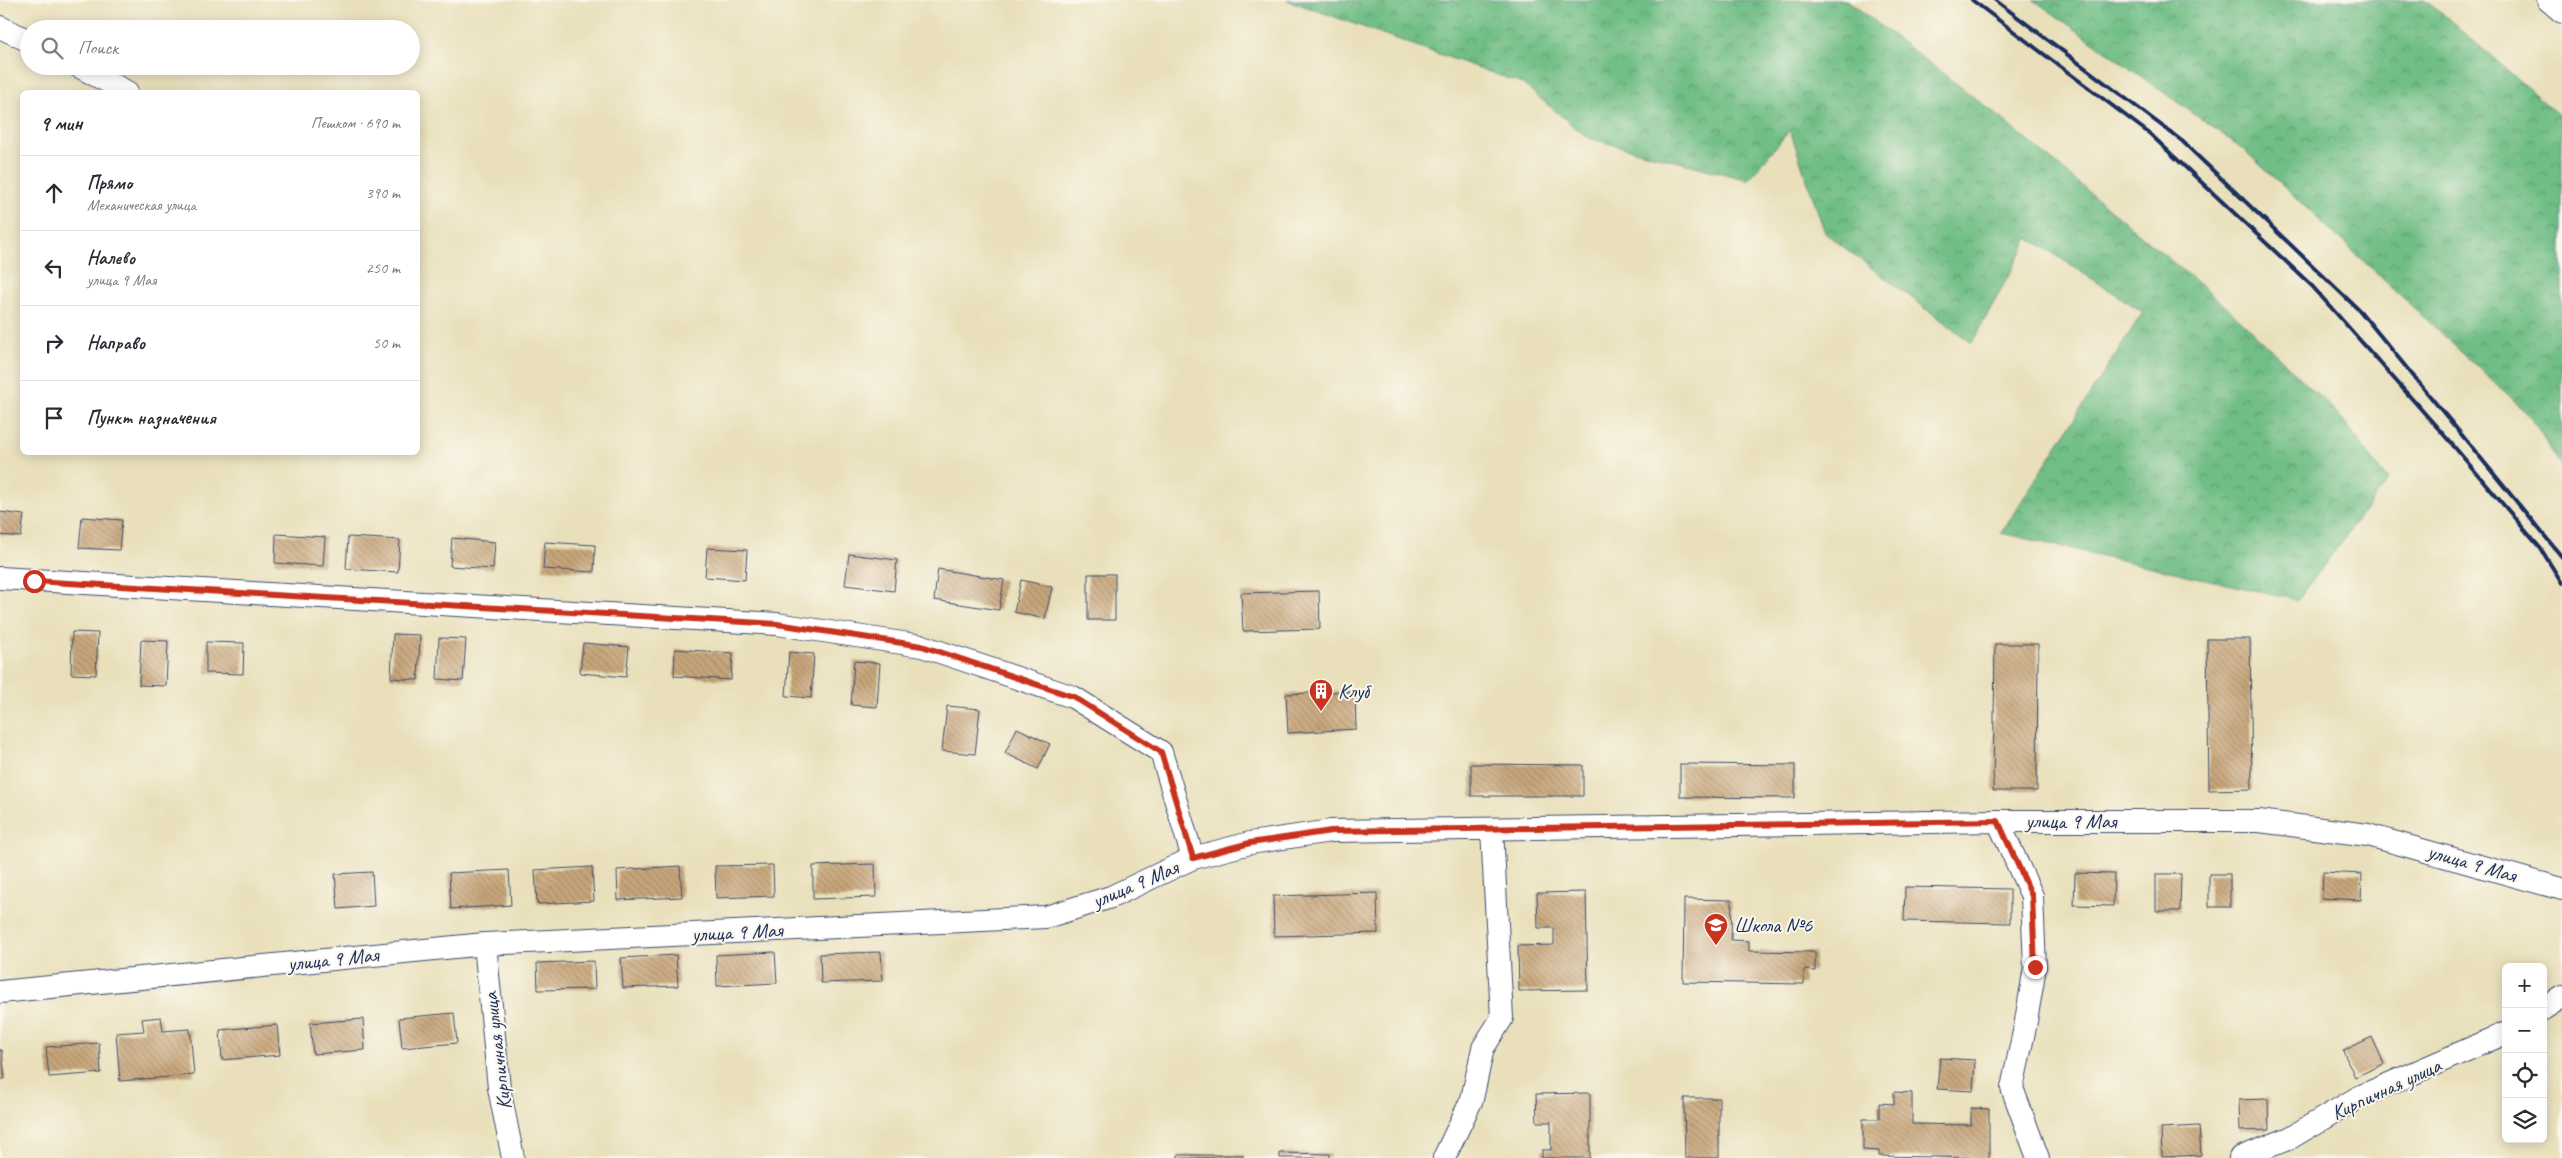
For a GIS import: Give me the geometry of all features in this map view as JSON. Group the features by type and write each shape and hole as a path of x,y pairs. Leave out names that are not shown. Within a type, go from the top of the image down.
{"street":[{"path":"2548,0 2562,12"},
{"path":"0,27 20,37"},
{"path":"95,75 124,90"},
{"path":"0,578 777,624 922,646 1074,697 1161,752 1193,858"},
{"path":"1998,821 2032,896 2035,967 2025,1028 2012,1088 2038,1158"},
{"name":"улица 9 Мая","path":"0,992 485,944 1046,917 1111,897 1193,858 1250,843 1331,831 1998,821 2259,821 2368,835 2562,889"},
{"path":"1444,1158 1472,1099 1483,1048 1502,1018 1492,828"},
{"name":"Кирпичная улица","path":"485,944 499,1088 513,1158"},
{"path":"2545,1008 2562,997"},
{"name":"Кирпичная улица","path":"2240,1158 2290,1138 2359,1097 2502,1035"}],"green space":[{"path":"1287,0 1847,0 2001,118 2231,311 2340,416 2388,480 2298,600 2001,533 2143,312 2029,238 1972,343 1825,233 1790,130 1748,180 1588,138 1523,84"},
{"path":"2034,0 2424,0 2443,14 2562,118 2562,468 2531,417 2243,149"}],"building":[{"path":"0,512 24,515 21,537 0,535"},
{"path":"82,517 122,520 119,550 79,548"},
{"path":"276,534 325,537 323,566 275,563"},
{"path":"348,537 400,540 398,572 346,569"},
{"path":"452,538 495,542 493,569 450,566"},
{"path":"545,542 595,545 594,572 543,569"},
{"path":"707,548 747,550 745,580 705,577"},
{"path":"849,554 897,560 894,591 845,585"},
{"path":"938,569 1004,580 999,610 934,600"},
{"path":"1088,574 1115,574 1115,620 1088,620"},
{"path":"1021,580 1052,587 1045,619 1014,612"},
{"path":"1319,591 1320,629 1243,631 1241,593"},
{"path":"72,632 98,633 96,675 71,674"},
{"path":"393,634 420,635 418,680 391,678"},
{"path":"439,638 466,639 463,681 437,679"},
{"path":"2207,639 2250,639 2252,789 2209,790"},
{"path":"141,640 168,641 166,686 139,685"},
{"path":"206,642 244,643 243,674 206,673"},
{"path":"583,643 629,647 626,677 580,673"},
{"path":"1995,644 2038,644 2037,791 1993,791"},
{"path":"675,649 733,653 731,680 674,676"},
{"path":"789,652 814,654 811,698 786,696"},
{"path":"854,661 880,663 877,707 851,705"},
{"name":"Клуб","path":"1355,691 1356,729 1288,733 1286,694"},
{"path":"947,706 980,709 975,754 942,751"},
{"path":"1017,728 1050,744 1038,769 1005,753"},
{"path":"1471,764 1583,765 1583,796 1471,796"},
{"path":"1680,764 1795,765 1795,798 1680,797"},
{"path":"875,864 876,897 813,899 813,866"},
{"path":"773,865 774,896 716,898 715,866"},
{"path":"680,866 682,897 618,900 617,870"},
{"path":"592,867 594,901 537,904 535,870"},
{"path":"509,870 511,905 451,909 449,873"},
{"path":"372,872 374,906 338,909 335,874"},
{"path":"2323,872 2362,874 2361,900 2322,898"},
{"path":"2075,873 2114,874 2113,906 2074,905"},
{"path":"2156,874 2181,874 2180,911 2156,911"},
{"path":"2209,874 2230,874 2230,907 2209,907"},
{"path":"1905,887 2010,889 2010,923 1904,921"},
{"path":"1586,892 1588,990 1519,991 1518,946 1554,945 1554,928 1538,928 1537,893"},
{"path":"1377,893 1378,933 1274,936 1273,896"},
{"name":"Школа №6","path":"1684,899 1732,900 1731,940 1749,941 1749,951 1815,952 1815,971 1804,970 1804,984 1683,982"},
{"path":"775,952 777,983 717,986 716,955"},
{"path":"881,952 883,981 821,983 820,954"},
{"path":"676,955 678,986 623,988 621,958"},
{"path":"594,961 595,989 538,990 537,963"},
{"path":"454,1013 457,1043 402,1048 399,1018"},
{"path":"161,1017 163,1031 190,1029 194,1075 120,1081 116,1033 144,1031 142,1019"},
{"path":"363,1019 365,1050 313,1054 310,1023"},
{"path":"277,1025 280,1055 222,1060 220,1030"},
{"path":"2372,1037 2384,1064 2355,1077 2343,1051"},
{"path":"99,1043 101,1073 49,1077 46,1047"},
{"path":"0,1050 2,1050 5,1079 0,1079"},
{"path":"1940,1058 1975,1060 1973,1091 1937,1089"},
{"path":"1894,1092 1912,1093 1912,1124 1971,1125 1971,1108 1989,1109 1989,1158 1879,1156 1879,1151 1863,1150 1863,1119 1879,1119 1879,1103 1894,1104"},
{"path":"1590,1093 1590,1158 1542,1158 1542,1150 1551,1150 1551,1122 1537,1122 1536,1094"},
{"path":"1684,1098 1719,1098 1719,1158 1685,1158"},
{"path":"2268,1099 2269,1130 2240,1131 2239,1100"},
{"path":"2199,1126 2201,1155 2162,1157 2161,1128"},
{"path":"1280,1153 1330,1154 1330,1158 1280,1158"},
{"path":"1178,1155 1243,1155 1243,1158 1178,1158"}],"railway":[{"path":"1972,0 2150,134 2312,286 2451,443 2541,549 2562,583"},
{"path":"1995,0 2182,141 2360,311 2562,557"}],"place":[{"name":"Клуб","path":"1321,712"},
{"name":"Школа №6","path":"1716,946"}],"route":[{"path":"34,581 777,624 922,646 1074,697 1161,752 1193,858 1250,843 1331,831 1998,821 2032,896 2035,967"}]}
